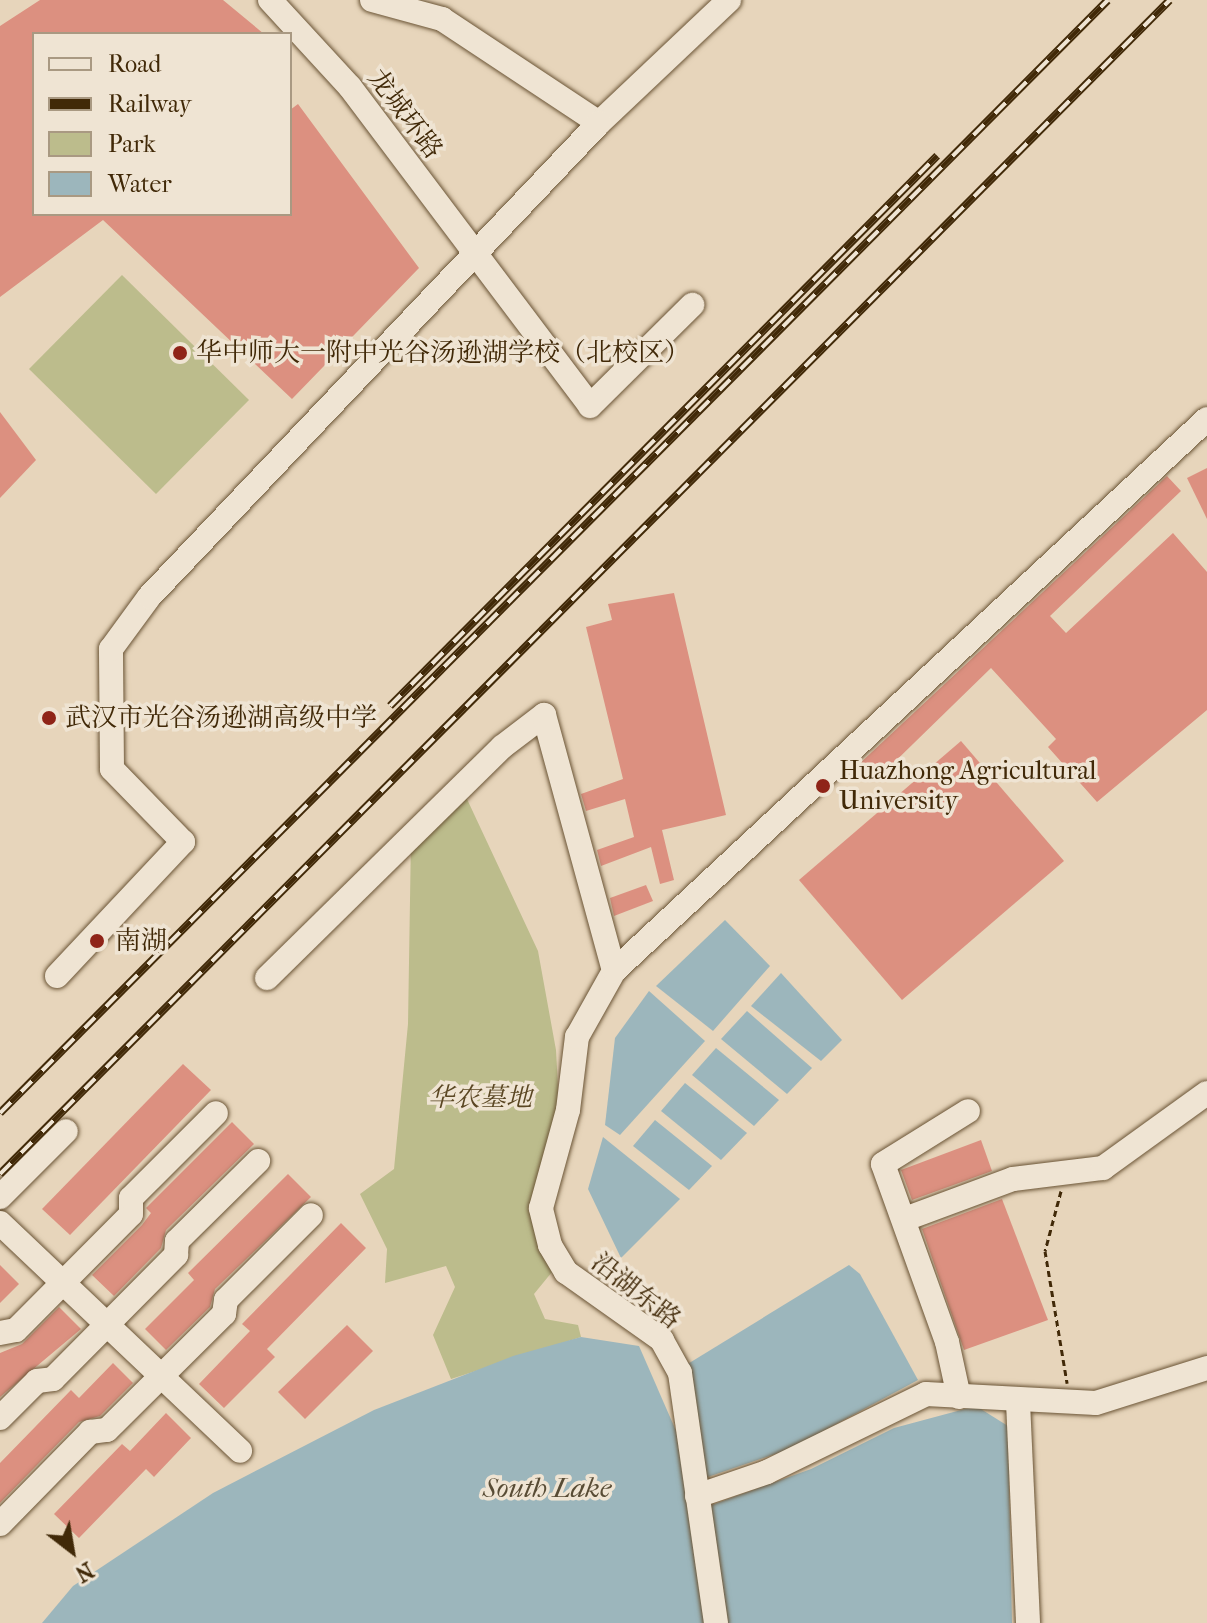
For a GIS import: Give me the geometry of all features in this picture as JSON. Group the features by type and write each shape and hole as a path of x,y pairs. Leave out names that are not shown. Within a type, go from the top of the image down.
{"street":[{"name":"龙城环路","path":"270,0 350,87 590,406 692,305"},
{"path":"372,0 442,19 599,123"},
{"path":"57,976 183,842 112,769 111,649 149,597 481,264 599,123 729,0"},
{"name":"沿湖东路","path":"716,1623 680,1373 662,1340 566,1272 550,1245 541,1208 568,1110 577,1037 614,971 1207,419"},
{"path":"267,978 502,747 544,715 614,971"},
{"path":"905,1219 1013,1179 1075,1176 1103,1168 1207,1093"},
{"path":"959,1397 905,1219 883,1164 968,1111"},
{"path":"0,1333 16,1330 131,1214 131,1198 216,1113"},
{"path":"0,1197 66,1131"},
{"path":"0,1418 37,1381 53,1379 176,1255 177,1241 258,1161"},
{"path":"0,1524 90,1432 107,1430 162,1376 311,1215"},
{"path":"0,1223 240,1451"},
{"path":"697,1496 767,1472 926,1394 1018,1402 1096,1403 1207,1368"},
{"path":"1018,1402 1028,1623"}],"path":[{"path":"1071,1402 1045,1251 1051,1215 1075,1176"}],"green space":[{"path":"122,275 249,400 156,494 29,369"},
{"name":"华农墓地","path":"459,782 538,951 556,1050 559,1106 536,1234 552,1272 534,1294 545,1319 578,1325 581,1337 451,1379 433,1335 455,1287 446,1266 385,1283 387,1249 360,1194 394,1169 408,1024 411,838"}],"water":[{"path":"725,920 770,966 713,1031 656,986"},
{"path":"781,973 842,1040 821,1061 751,1006"},
{"path":"649,991 705,1041 620,1135 605,1125 615,1038"},
{"path":"747,1011 812,1068 787,1094 721,1039"},
{"path":"716,1048 779,1100 754,1126 692,1075"},
{"path":"685,1083 747,1133 721,1160 661,1111"},
{"path":"655,1120 712,1166 689,1190 633,1146"},
{"path":"603,1137 680,1199 621,1258 588,1189"},
{"path":"849,1265 860,1274 918,1380 790,1449 699,1480 686,1365"},
{"name":"South Lake","path":"581,1337 639,1346 677,1433 706,1623 42,1623 73,1586 213,1493 374,1410 513,1356"},
{"path":"976,1406 1008,1426 1012,1623 727,1623 706,1507 811,1469 894,1428"}],"building":[{"path":"40,0 223,0 262,32 32,32 32,216 292,216 292,108 298,104 419,268 292,399 103,220 0,297 0,26"},
{"path":"0,412 36,460 0,498"},
{"path":"1207,468 1207,519 1187,478"},
{"path":"1167,476 1181,491 1050,616 1066,633 1173,533 1207,572 1207,710 1097,802 1048,747 1056,739 991,668 874,782 857,766"},
{"path":"674,593 726,815 662,830 674,880 660,884 651,847 601,866 597,850 634,837 625,799 586,811 581,794 623,779 586,627 612,620 608,604"},
{"path":"961,741 1064,861 902,1000 799,880"},
{"path":"646,885 653,901 614,916 610,898"},
{"path":"183,1064 211,1090 70,1235 42,1209"},
{"path":"232,1122 254,1144 166,1230 161,1248 114,1296 92,1275 142,1225 151,1213 146,1208"},
{"path":"981,1140 992,1171 912,1200 901,1170"},
{"path":"288,1174 311,1197 215,1289 210,1307 166,1350 145,1329 194,1280 188,1273"},
{"path":"1002,1199 1048,1320 964,1350 922,1229"},
{"path":"341,1223 366,1248 267,1349 275,1357 224,1408 199,1384 250,1331 242,1324"},
{"path":"0,1265 19,1284 0,1303"},
{"path":"59,1307 81,1329 0,1397 0,1353 22,1344"},
{"path":"347,1325 373,1351 305,1419 278,1392"},
{"path":"113,1363 133,1383 100,1416 79,1422 0,1503 0,1463 71,1390 79,1398"},
{"path":"166,1413 191,1438 154,1477 146,1469 79,1538 54,1514 122,1444 130,1451"}],"railway":[{"path":"0,1113 1108,0"},
{"path":"0,1174 1170,0"},
{"path":"390,706 937,156"}],"place":[{"name":"华中师大一附中光谷汤逊湖学校（北校区）","path":"180,353"},
{"name":"武汉市光谷汤逊湖高级中学","path":"49,718"},
{"name":"Huazhong Agricultural University","path":"823,786"},
{"name":"南湖","path":"97,941"}]}
